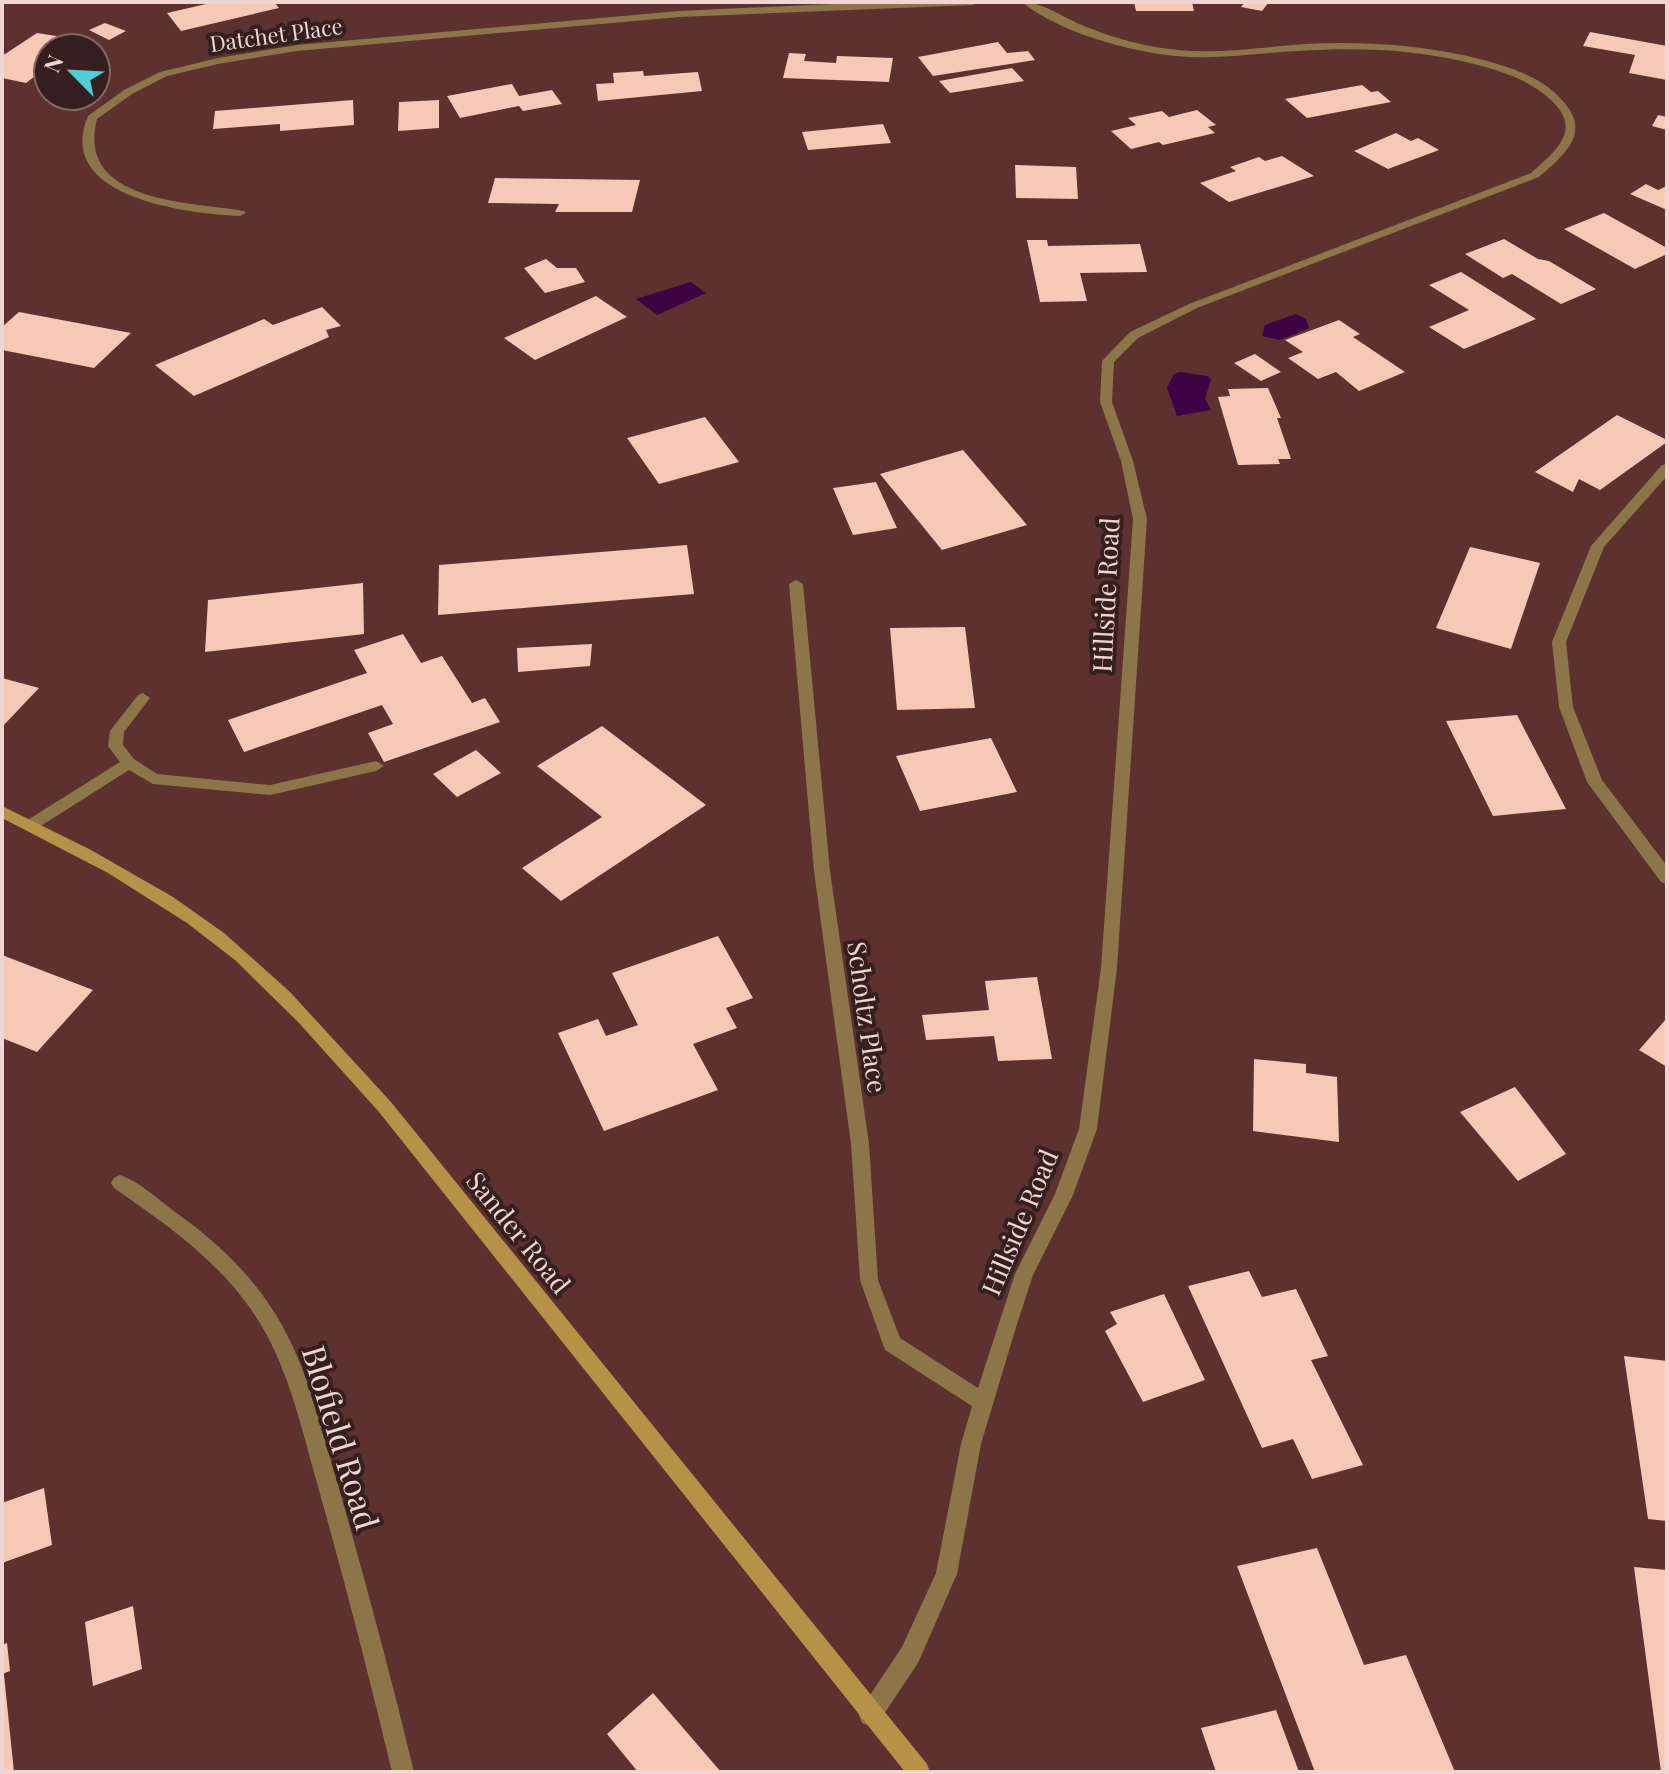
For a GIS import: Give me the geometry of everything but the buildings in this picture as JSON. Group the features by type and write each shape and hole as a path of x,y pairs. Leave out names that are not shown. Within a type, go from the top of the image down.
{"main road":[{"name":"Sander Road","path":"2,811 163,897 220,938 302,1014 385,1107 870,1715 919,1772"}],"street":[{"name":"Datchet Place","path":"240,213 170,207 123,189 96,167 87,142 92,118 128,92 164,74 297,48 679,14 973,2"},
{"name":"Hillside Road","path":"870,1715 910,1655 946,1574 961,1487 1024,1274 1064,1195 1088,1129 1109,968 1140,519 1127,461 1106,402 1108,361 1134,335 1193,306 1535,175 1562,151 1573,126 1568,110 1543,87 1510,70 1463,58 1426,50 1371,45 1241,53 1175,53 1093,32 1054,18 1027,2"},
{"path":"1667,468 1598,546 1559,642 1566,707 1595,782 1667,878"},
{"name":"Scholtz Place","path":"796,584 822,871 860,1144 869,1280 892,1344 984,1403"},
{"path":"143,698 117,731 115,746 129,763 153,779 270,790 376,766"},
{"path":"31,825 129,763"},
{"name":"Blofield Road","path":"120,1183 168,1216 222,1261 257,1302 288,1354 367,1622 403,1772"}],"shaded area":[{"path":"691,282 706,293 657,315 636,299"},
{"path":"1296,314 1306,319 1309,328 1280,340 1262,336 1265,325"},
{"path":"1174,374 1208,376 1211,380 1205,399 1211,410 1177,416 1167,388"}]}
